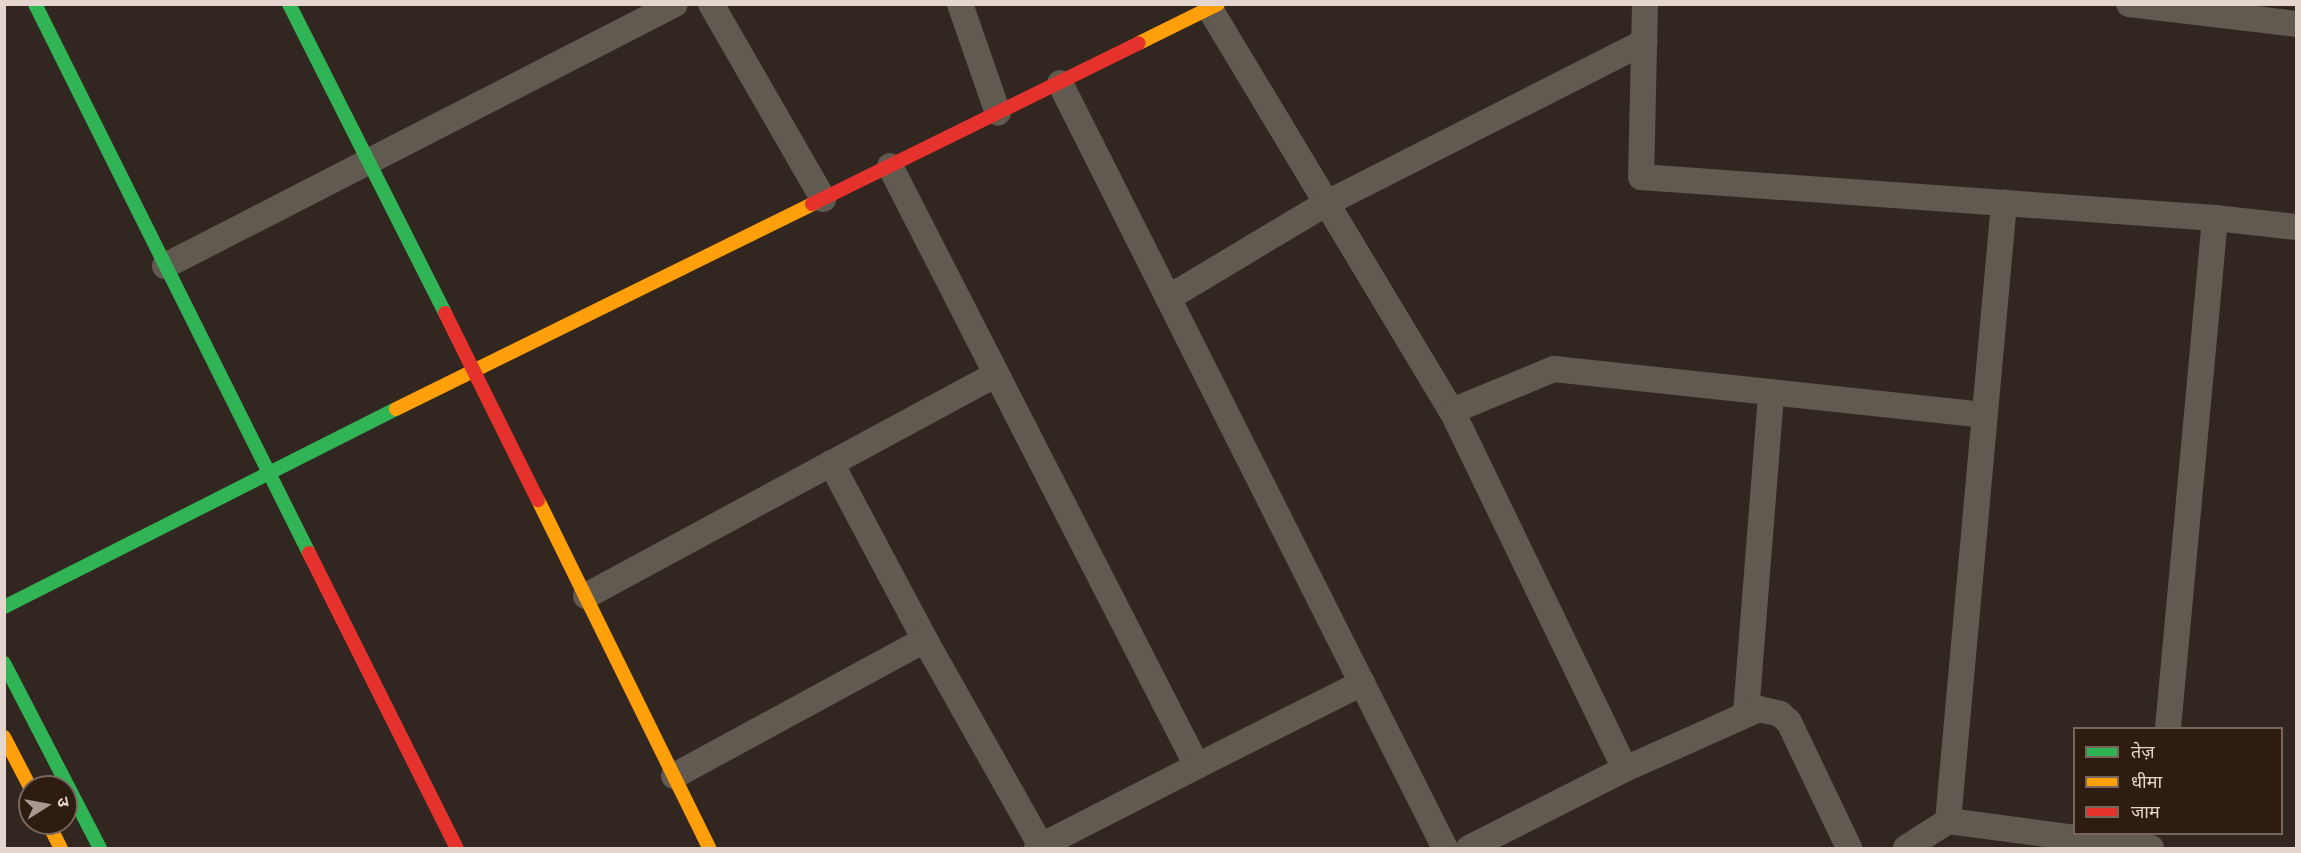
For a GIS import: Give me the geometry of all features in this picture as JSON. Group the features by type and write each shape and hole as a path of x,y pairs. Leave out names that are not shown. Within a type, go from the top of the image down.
{"street":[{"path":"35,4 266,473 457,849"},
{"path":"289,4 475,370 709,849"},
{"path":"165,266 675,4"},
{"path":"711,4 823,199"},
{"path":"960,4 998,113"},
{"path":"1645,4 1641,177 2215,218 2296,226"},
{"path":"2129,4 2296,24"},
{"path":"4,607 266,473 1212,6 1452,411 1625,769"},
{"path":"1168,298 1327,203 1644,42"},
{"path":"1060,83 1445,849"},
{"path":"890,166 1197,766"},
{"path":"1948,821 2004,203"},
{"path":"2168,727 2215,218"},
{"path":"1452,411 1554,369 1984,414"},
{"path":"586,596 996,374"},
{"path":"1746,713 1771,392"},
{"path":"831,463 1039,847 1362,684"},
{"path":"674,776 925,640"},
{"path":"4,663 100,849"},
{"path":"1469,849 1625,769 1746,713 1770,711 1789,722 1849,849"},
{"path":"4,737 24,775"},
{"path":"1906,849 1948,821 2151,849"},
{"path":"54,835 61,849"}],"traffic: fast":[{"path":"35,4 309,553"},
{"path":"289,4 445,313"},
{"path":"4,607 396,409"},
{"path":"4,663 100,848"}],"traffic: slow":[{"path":"1139,43 1218,4"},
{"path":"396,409 812,204"},
{"path":"538,500 709,848"},
{"path":"4,737 24,775"},
{"path":"54,835 61,848"}],"traffic: jam":[{"path":"812,204 1139,43"},
{"path":"445,313 538,500"},
{"path":"309,553 457,848"}]}
